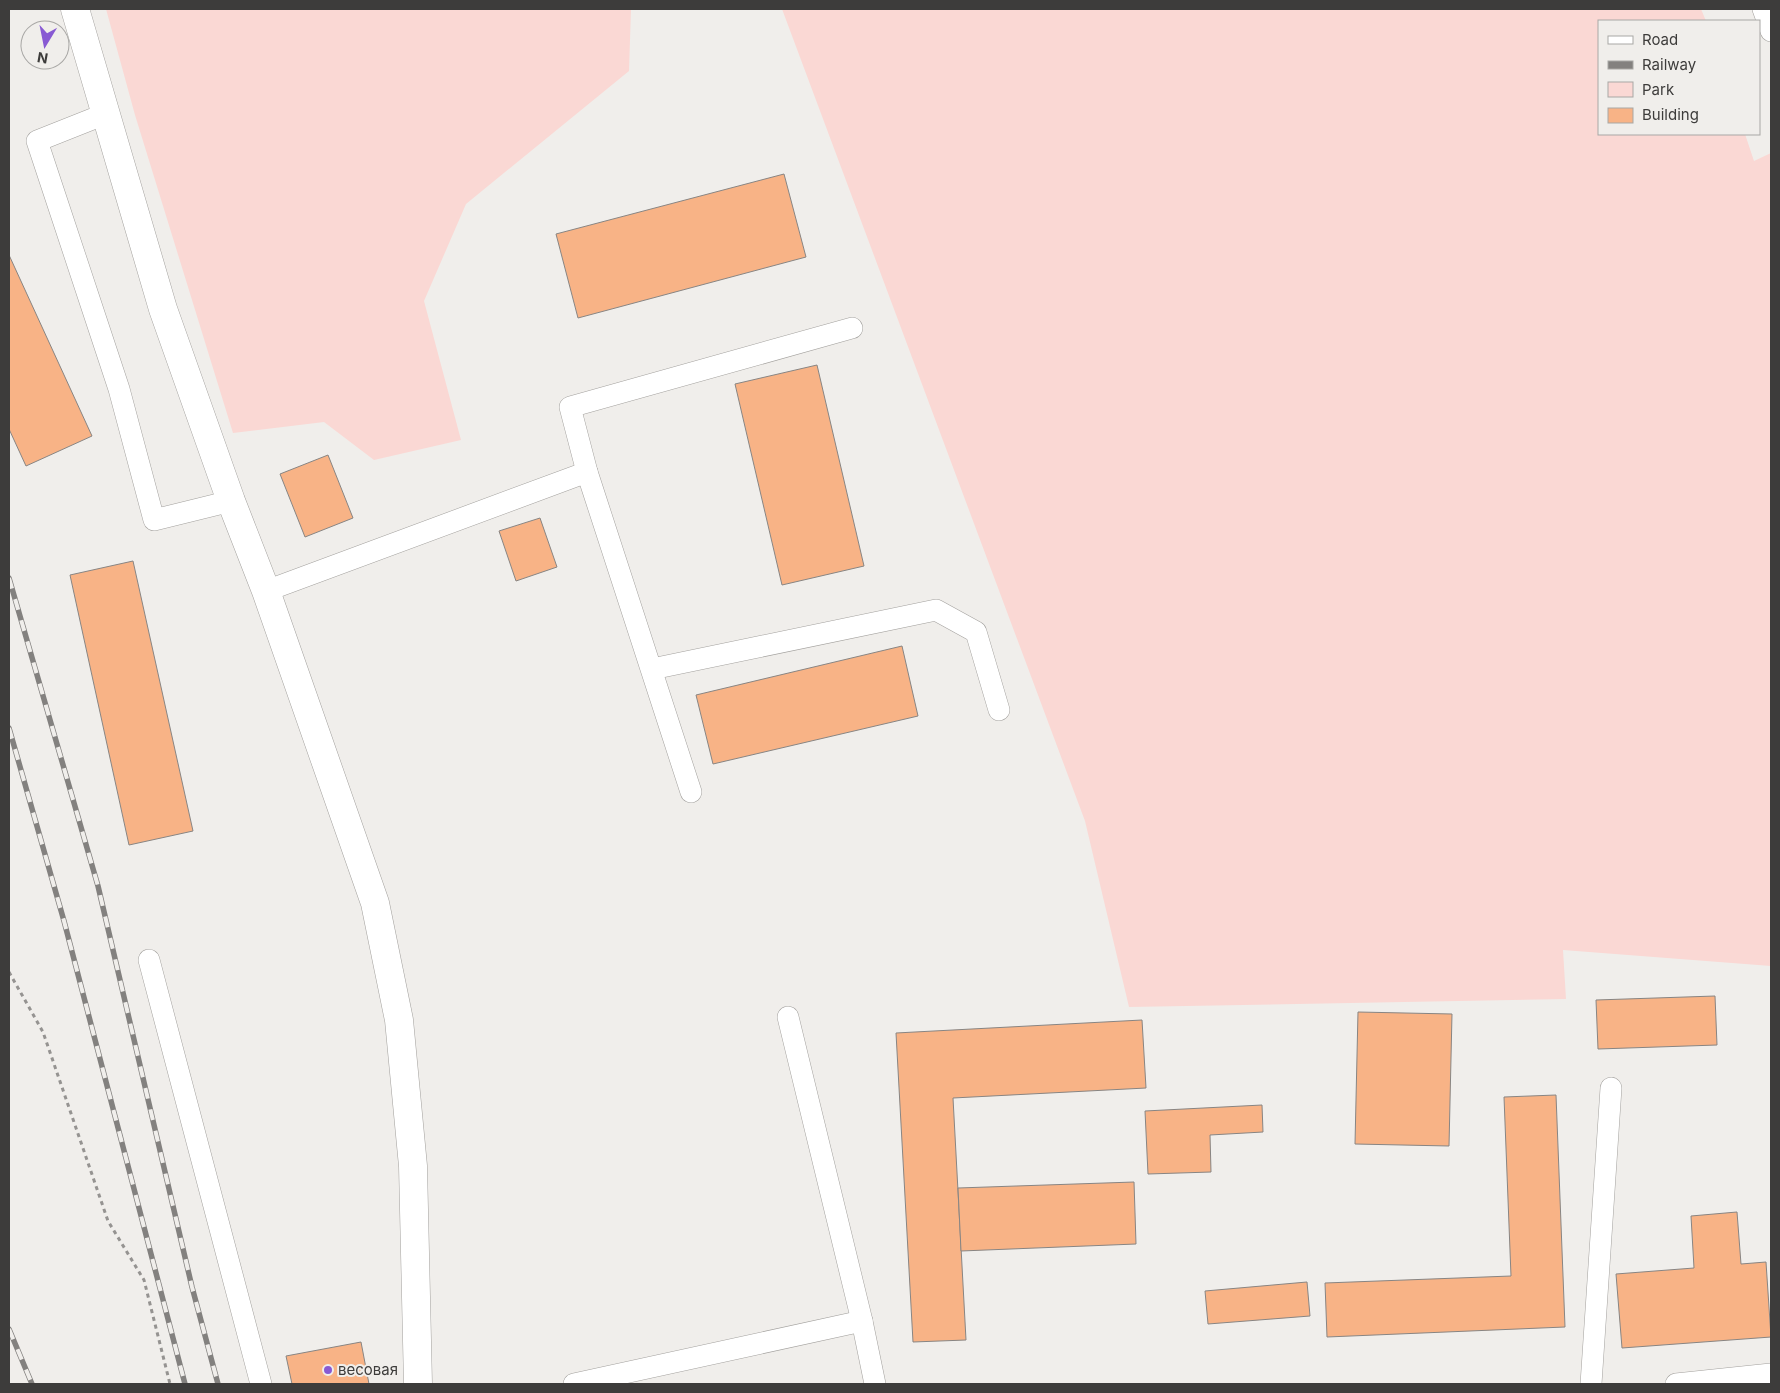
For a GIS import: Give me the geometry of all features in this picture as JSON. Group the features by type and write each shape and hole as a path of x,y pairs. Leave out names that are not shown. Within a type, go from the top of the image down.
{"street":[{"path":"75,9 163,309 231,501 266,591 375,903 399,1020 413,1166 418,1384"}],"lane":[{"path":"1763,9 1771,31"},
{"path":"105,114 37,141 119,389 154,520 231,501"},
{"path":"691,792 587,472 570,408 852,328"},
{"path":"266,591 587,472"},
{"path":"652,669 936,610 976,632 999,710"},
{"path":"149,960 261,1384"},
{"path":"788,1017 862,1321 875,1384"},
{"path":"1591,1384 1612,1088"},
{"path":"574,1384 862,1321"},
{"path":"1676,1384 1771,1374"}],"path":[{"path":"9,972 42,1032 108,1220 144,1280 170,1384"}],"green space":[{"path":"106,9 631,9 629,71 466,204 424,301 461,440 374,460 324,422 233,433 135,115"},
{"path":"782,9 1701,9 1706,20 1598,20 1598,135 1745,135 1754,161 1771,153 1771,966 1563,950 1566,999 1129,1007 1085,821"}],"building":[{"path":"784,174 806,257 578,318 556,234"},
{"path":"9,255 92,436 26,466 9,429"},
{"path":"817,365 864,566 782,585 735,384"},
{"path":"328,455 353,518 305,537 280,474"},
{"path":"540,518 557,567 516,581 499,531"},
{"path":"133,561 193,831 129,845 70,575"},
{"path":"902,646 918,716 713,764 696,695"},
{"path":"1715,996 1717,1045 1598,1049 1596,1000"},
{"path":"1358,1012 1452,1014 1449,1146 1355,1144"},
{"path":"1142,1020 1146,1088 953,1098 966,1340 913,1342 896,1033"},
{"path":"1556,1095 1565,1327 1327,1337 1325,1283 1511,1276 1504,1097"},
{"path":"1262,1105 1263,1132 1210,1135 1211,1172 1148,1174 1145,1111"},
{"path":"1134,1182 1136,1244 961,1251 958,1188"},
{"path":"1737,1212 1741,1264 1766,1262 1771,1337 1622,1348 1616,1274 1694,1268 1691,1216"},
{"path":"1307,1282 1310,1316 1208,1324 1205,1291"},
{"name":"весовая","path":"361,1342 369,1384 292,1384 286,1356"}],"railway":[{"path":"9,578 98,886 192,1287 218,1384"},
{"path":"9,728 64,921 185,1384"},
{"path":"9,1329 32,1384"}],"place":[{"name":"весовая","path":"328,1370"}]}
